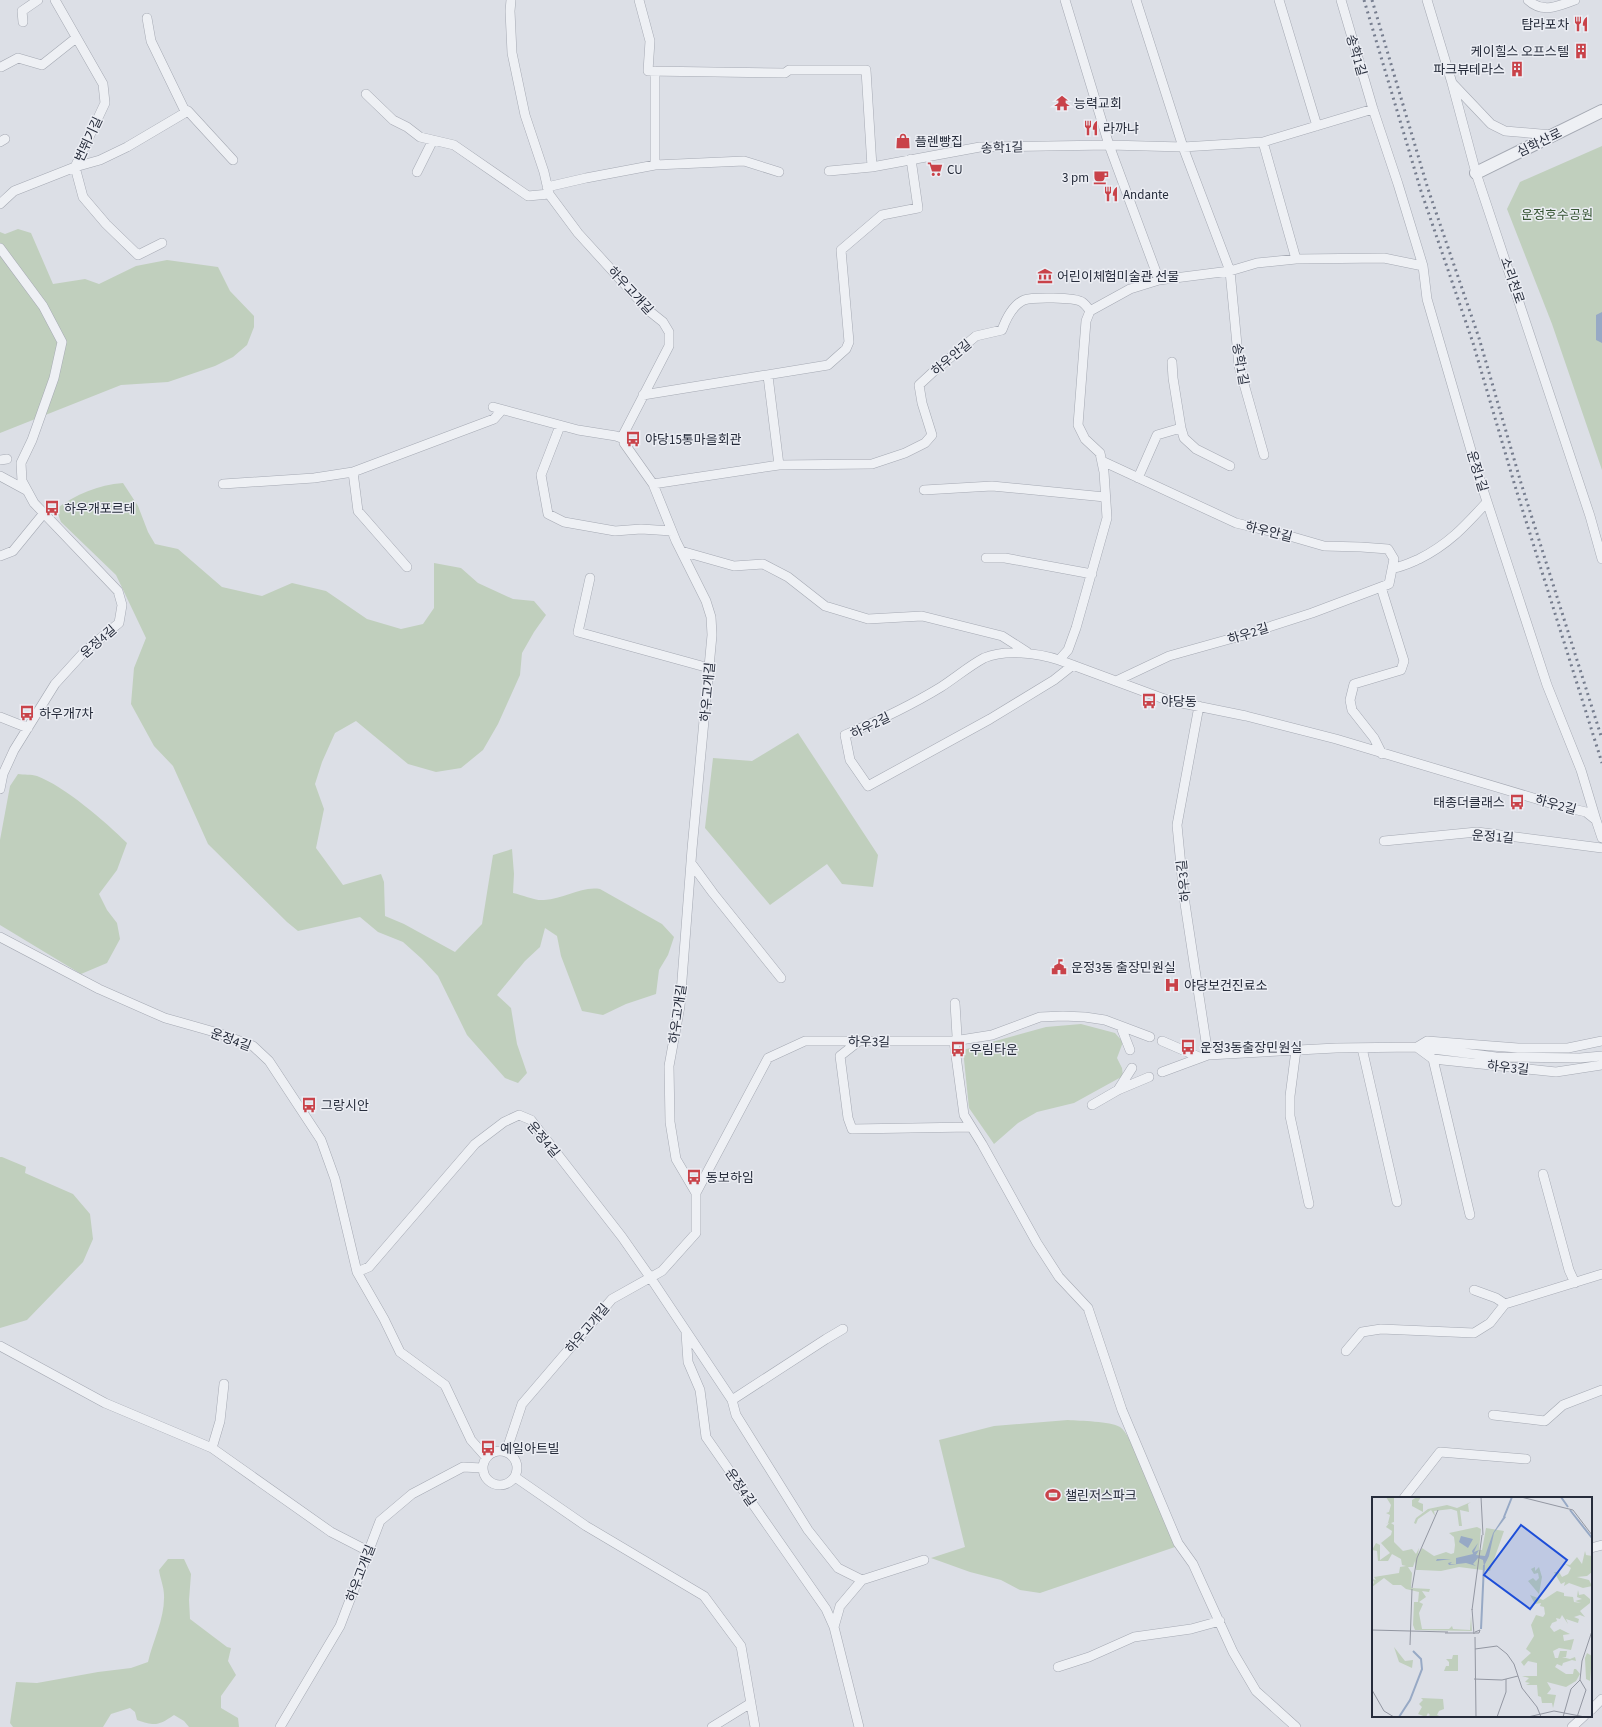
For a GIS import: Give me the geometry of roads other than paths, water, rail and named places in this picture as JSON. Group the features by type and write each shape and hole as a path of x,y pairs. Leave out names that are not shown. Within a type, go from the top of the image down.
{"street":[{"path":"22,22 22,11 38,0"},
{"name":"번뛰기길","path":"1,202 14,191 76,166 105,103 103,84 55,0"},
{"name":"하우고개길","path":"506,1452 522,1404 612,1299 662,1271 696,1233 696,1193 676,1159 670,1122 670,1066 680,1006 691,863 712,635 711,617 706,601 681,551 653,484 624,443 623,435 669,346 669,332 663,322 648,310 578,233 548,190 544,172 525,115 514,61 510,10 511,0"},
{"path":"639,0 650,41 648,71 785,73 789,70 866,70 872,167"},
{"path":"1065,0 1109,145 1159,280"},
{"name":"송학1길","path":"1136,0 1183,147 1230,272 1239,366 1264,455"},
{"path":"1279,0 1317,126"},
{"name":"송학1길","path":"1341,0 1373,109 1423,266 1428,299"},
{"name":"소리천로","path":"1427,0 1452,83 1476,173 1575,471 1602,558"},
{"path":"1528,0 1535,6 1553,8 1575,0"},
{"path":"147,18 151,41 184,109 188,111 233,160"},
{"path":"0,65 18,58 42,65 76,38"},
{"path":"655,71 655,165"},
{"path":"1452,83 1491,124 1505,131 1552,135"},
{"path":"366,94 393,120 407,127 420,137 454,145 528,196 586,178 655,165 744,161 779,172"},
{"name":"송학1길","path":"828,171 872,167 980,147 1109,145 1183,147 1264,142 1373,109"},
{"path":"162,243 138,255 106,224 83,197 76,166 100,160 127,148 188,111"},
{"name":"심학산로","path":"1476,173 1602,111"},
{"path":"417,172 433,140"},
{"path":"1264,142 1296,259"},
{"path":"644,395 768,376 828,365 846,350 848,342 841,250 882,215 918,208 911,159"},
{"path":"0,248 43,306 62,342 49,392 32,440 21,463 22,481 26,490"},
{"path":"1059,660 1068,650 1092,574 1107,518 1104,472 1100,453 1084,439 1078,424 1086,321 1090,311 1130,289 1159,280 1230,272 1257,263 1296,259 1384,258 1423,266"},
{"name":"하우안길","path":"779,465 872,464 905,453 925,443 932,435 922,403 919,385 976,336 1002,330 1005,321 1016,305 1024,300 1067,298 1082,301 1090,311"},
{"name":"운정1길","path":"1428,299 1487,502 1547,685 1581,770 1596,820"},
{"path":"1172,362 1173,378 1184,438 1196,449 1230,466"},
{"path":"653,484 779,465 768,376"},
{"path":"492,407 560,426 616,436 624,439"},
{"path":"222,484 314,478 353,472 494,419 502,410"},
{"path":"560,426 542,475 548,514 564,522 615,531 641,529 672,531"},
{"path":"1138,478 1157,435 1181,428"},
{"name":"하우안길","path":"1102,461 1236,523 1324,546 1388,549 1394,559 1393,568"},
{"path":"353,472 358,511 407,567"},
{"name":"운정4길","path":"0,476 26,490 34,503 118,591 122,605 119,623 85,651 55,684 14,750 3,774 0,789"},
{"path":"924,490 992,486 1105,496"},
{"path":"1382,754 1374,738 1352,710 1350,700 1354,684 1402,670 1404,661 1381,587 1389,584 1393,568 1401,567 1437,550 1456,535 1487,502"},
{"path":"0,556 13,551 44,513"},
{"path":"681,551 734,566 763,564 788,577 825,606 868,618 922,616 1002,636 1030,654"},
{"path":"986,558 1005,558 1092,574"},
{"path":"590,578 578,632 709,668"},
{"name":"하우2길","path":"1116,681 1169,656 1312,614 1381,587"},
{"name":"하우2길","path":"1073,665 1054,680 990,719 868,786 850,760 845,735 895,712 941,687 985,658 1016,652 1050,657 1073,665 1167,700 1246,716 1336,739 1560,806 1586,812 1596,820"},
{"name":"하우3길","path":"1198,706 1178,825 1184,898 1204,1056"},
{"path":"0,717 28,728"},
{"path":"1596,820 1602,838"},
{"name":"운정1길","path":"1384,841 1477,832 1602,848"},
{"path":"691,863 781,978"},
{"name":"운정4길","path":"0,937 99,989 165,1018 218,1033 253,1046 269,1061 321,1140 335,1179 357,1272 384,1319 400,1352 445,1385 471,1440 486,1457"},
{"path":"955,1003 958,1036 954,1041 964,1115 1036,1243 1059,1277 1088,1308 1122,1410 1178,1543 1194,1564 1233,1652 1256,1691 1296,1727"},
{"name":"하우3길","path":"696,1193 768,1058 805,1041 954,1041 992,1035 1040,1017 1063,1016 1105,1020 1121,1027 1150,1036"},
{"path":"1121,1027 1130,1050"},
{"path":"859,1041 840,1056 848,1118 852,1129 971,1127"},
{"name":"하우3길","path":"1162,1041 1204,1056"},
{"name":"하우3길","path":"1162,1072 1204,1056 1296,1050 1416,1047 1427,1041 1518,1048 1568,1048 1602,1041"},
{"path":"1416,1047 1496,1057 1580,1058 1602,1056"},
{"name":"하우3길","path":"1416,1047 1433,1059 1556,1072 1602,1065"},
{"path":"1362,1048 1397,1202"},
{"path":"1296,1050 1290,1096 1290,1116 1309,1204"},
{"path":"1433,1059 1470,1215"},
{"path":"1118,1090 1132,1068"},
{"path":"1092,1105 1118,1090 1149,1077"},
{"name":"운정4길","path":"357,1272 368,1267 475,1144 504,1122 519,1115 531,1120 617,1231 650,1277 732,1400 736,1415 808,1530 838,1568 862,1580 840,1606 834,1627"},
{"path":"1543,1174 1569,1270 1575,1282"},
{"path":"1346,1351 1362,1332 1381,1328 1474,1333 1490,1323 1505,1304 1602,1274"},
{"path":"1474,1290 1496,1298 1505,1304"},
{"path":"732,1400 844,1329"},
{"name":"운정4길","path":"686,1332 688,1362 700,1390 706,1437 826,1609 834,1627 859,1727"},
{"path":"0,1346 105,1403 212,1448 331,1532 368,1552"},
{"path":"212,1448 220,1421 224,1384"},
{"path":"1493,1415 1545,1421 1563,1405 1602,1390"},
{"path":"499,1450 506,1452 514,1458 518,1467 515,1477 508,1484 499,1486 490,1484 484,1477 482,1468 486,1457 492,1452 499,1450"},
{"path":"1405,1497 1440,1452 1526,1459"},
{"name":"하우고개길","path":"280,1727 340,1626 380,1521 412,1494 463,1467 482,1468"},
{"path":"515,1477 586,1526 704,1596 741,1646 755,1727"},
{"path":"1592,1548 1602,1545"},
{"path":"862,1580 924,1560"},
{"path":"1058,1667 1088,1657 1134,1637 1191,1629 1220,1621"},
{"path":"1592,1709 1602,1699"},
{"path":"712,1727 751,1704"},
{"path":"1572,1727 1583,1717"}],"water":[{"path":"1602,312 1602,343 1596,340 1596,315"}],"railway":[{"path":"1364,0 1421,191 1473,343 1515,486 1602,763"},
{"path":"1372,0 1428,189 1479,338 1521,483 1602,739"}],"place":[{"name":"탐라포차","path":"1581,24"},
{"name":"케이힐스 오프스텔","path":"1581,51"},
{"name":"파크뷰테라스","path":"1517,69"},
{"name":"능력교회","path":"1062,103"},
{"name":"라까냐","path":"1091,128"},
{"name":"플렌빵집","path":"903,141"},
{"name":"CU","path":"935,169"},
{"name":"3 pm","path":"1101,177"},
{"name":"Andante","path":"1111,194"},
{"name":"어린이체험미술관 선물","path":"1045,276"},
{"name":"야당15통마을회관","path":"633,439"},
{"name":"하우개포르테","path":"52,508"},
{"name":"야당동","path":"1149,701"},
{"name":"하우개7차","path":"27,713"},
{"name":"태종더클래스","path":"1517,802"},
{"name":"운정3동 출장민원실","path":"1059,967"},
{"name":"야당보건진료소","path":"1172,985"},
{"name":"운정3동출장민원실","path":"1188,1047"},
{"name":"우림타운","path":"958,1049"},
{"name":"그랑시안","path":"309,1105"},
{"name":"동보하임","path":"694,1177"},
{"name":"예일아트빌","path":"488,1448"},
{"name":"챌린저스파크","path":"1053,1495"}],"park label":[{"name":"운정호수공원","path":"1557,214"}]}
